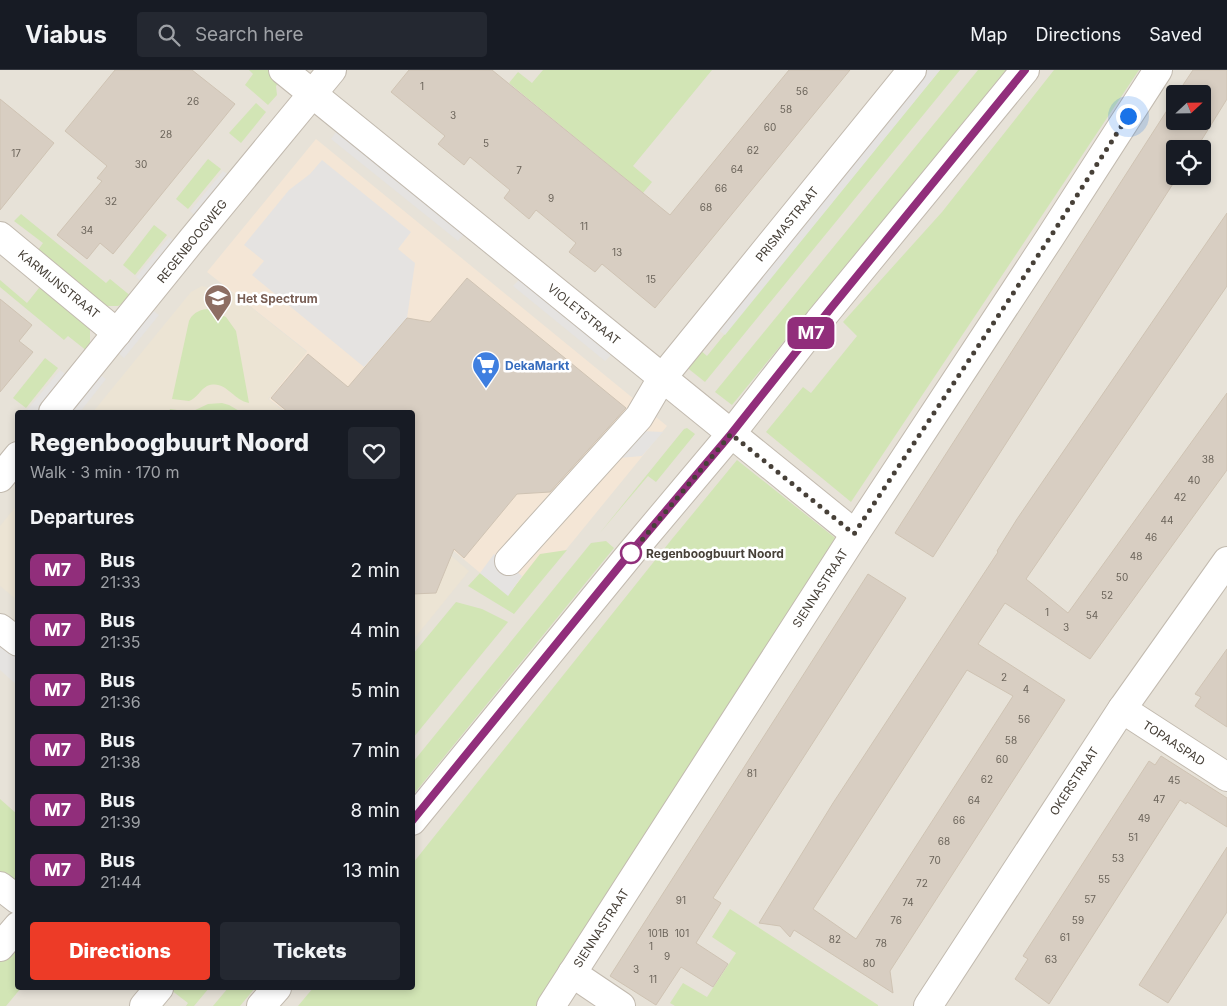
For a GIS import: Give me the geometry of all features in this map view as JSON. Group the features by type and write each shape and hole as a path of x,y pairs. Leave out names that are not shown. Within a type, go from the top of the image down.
{"street":[{"name":"VIOLETSTRAAT","path":"283,70 854,534"},
{"name":"REGENBOOGWEG","path":"55,410 191,240 332,70"},
{"name":"PRISMASTRAAT","path":"509,561 639,417 662,378 912,70"},
{"path":"415,817 631,552 731,434 820,321 1025,70"},
{"name":"SIENNASTRAAT","path":"551,1006 854,534 1158,70"},
{"name":"KARMIJNSTRAAT","path":"0,236 117,333"},
{"path":"0,478 15,460"},
{"name":"OKERSTRAAT","path":"928,1006 1122,709 1227,561"},
{"path":"0,628 15,640"},
{"name":"TOPAASPAD","path":"1122,709 1227,777"},
{"path":"0,886 15,898"},
{"path":"0,947 15,930"},
{"path":"572,973 621,1006"},
{"path":"144,1006 157,990"},
{"path":"261,1006 274,990"}],"shaded area":[{"path":"0,70 1227,70 1227,1006 0,1006"},
{"path":"927,70 940,70 725,335 716,328"},
{"path":"338,129 466,232 458,241 331,139"},
{"path":"316,139 667,426 520,606 415,519 415,410 283,410 269,399 307,351 207,272"},
{"path":"322,160 411,232 398,249 415,263 407,318 364,367 252,275 264,261 244,245 289,190 310,174"},
{"path":"223,171 230,176 197,217 190,211"},
{"path":"169,237 176,242 143,283 136,277"},
{"path":"521,278 613,353 605,361 513,286"},
{"name":"Het Spectrum","path":"202,286 233,293 307,352 268,399 282,410 95,410 191,292"},
{"path":"152,310 159,315 124,358 117,352"},
{"path":"60,370 67,375 39,410 27,410"},
{"path":"99,374 106,379 82,410 70,410"},
{"path":"642,431 663,432 642,456 619,458"},
{"path":"15,507 15,598 0,586 0,526"},
{"path":"415,525 469,571 415,638"},
{"path":"494,554 522,576 508,596 480,573"},
{"path":"0,640 15,652 15,683 0,670"}],"green space":[{"path":"249,70 268,70 280,81 276,86 277,95 268,105 245,85 253,74"},
{"path":"543,70 712,70 633,166 652,182 643,193 509,83 518,72 532,83"},
{"path":"940,70 960,70 705,382 685,366 699,349 707,356"},
{"path":"978,70 1006,70 732,405 715,392"},
{"path":"1054,70 1139,70 851,502 766,432 803,387 811,393 857,336 843,322 942,212"},
{"path":"256,103 266,112 241,143 229,133"},
{"path":"208,159 221,169 188,209 176,199"},
{"path":"21,214 106,283 110,279 132,297 126,305 123,303 118,306 105,306 36,253 43,243 14,221"},
{"path":"154,225 167,235 135,275 123,265"},
{"path":"0,280 27,303 43,283 90,327 90,342 93,345 87,351 68,336 64,340 0,287"},
{"path":"207,309 226,317 236,331 249,403 219,385 207,386 189,401 172,399 189,321 196,313"},
{"path":"45,358 58,368 26,408 13,398"},
{"path":"222,403 238,410 195,410 208,404"},
{"path":"687,428 695,434 656,482 648,476 599,534 684,429"},
{"path":"737,460 839,541 538,1006 298,1006 311,990 415,990 415,860"},
{"path":"606,541 614,548 415,793 415,760 591,543"},
{"path":"567,550 514,614 468,586 480,573 508,595 540,554"},
{"path":"456,602 482,609 508,622 415,736 415,652"},
{"path":"0,799 15,812 15,886 0,873"},
{"path":"730,909 878,1006 675,1006 670,1003 683,983 707,997 736,953 712,937"},
{"path":"15,939 15,990 19,990 6,1006 0,1006 0,958"},
{"path":"171,990 207,990 194,1006 186,1006 188,1003"},
{"path":"226,990 253,990 240,1006 213,1006"}],"building":[{"path":"115,70 192,70 235,104 113,254 100,243 87,259 57,235 102,181 97,178 107,166 65,131"},
{"path":"409,70 492,70 670,215 789,70 850,70 655,308 602,264 595,272 569,252 576,243 536,210 529,219 504,198 510,190 470,157 464,165 438,144 445,136 391,92"},
{"path":"1193,70 1227,70 1227,99 1211,125 1211,85 1183,85"},
{"path":"0,99 54,143 0,210"},
{"path":"1166,112 1166,130 1208,130 1202,140 1166,140 1166,185 1172,185 933,557 895,533"},
{"path":"1227,213 1227,286 1026,579 1068,613 1227,393 1227,470 1090,659 1005,603 978,644 1065,700 890,971 893,993 794,930 790,937 780,926 759,923 833,803 998,552 1017,519","holes":["967,670 1013,696 856,939 813,909"]},
{"path":"467,278 626,408 550,492 517,494 464,558 454,549 436,593 415,594 415,410 286,410 271,398 308,354 348,387 407,318 430,322"},
{"path":"0,299 32,325 19,341 33,352 0,392"},
{"path":"868,574 906,598 713,898 721,903 696,943 728,964 713,987 681,967 656,1005 610,976"},
{"path":"1227,649 1227,727 1195,706 1201,697 1195,694"},
{"path":"1161,756 1227,798 1227,827 1187,802 1186,804 1180,800 1049,1004 1015,979 1028,959 1023,956 1149,761 1155,765"},
{"path":"1227,847 1227,912 1168,1003 1139,985"}],"bus line":[{"name":"M7","path":"415,817 631,552 731,434 1025,70"}],"place":[{"name":"Het Spectrum","path":"218,322"},
{"name":"DekaMarkt","path":"486,389"},
{"name":"Regenboogbuurt Noord","path":"631,553"}],"route":[{"path":"631,553 731,434 854,534 1128,116"}]}
